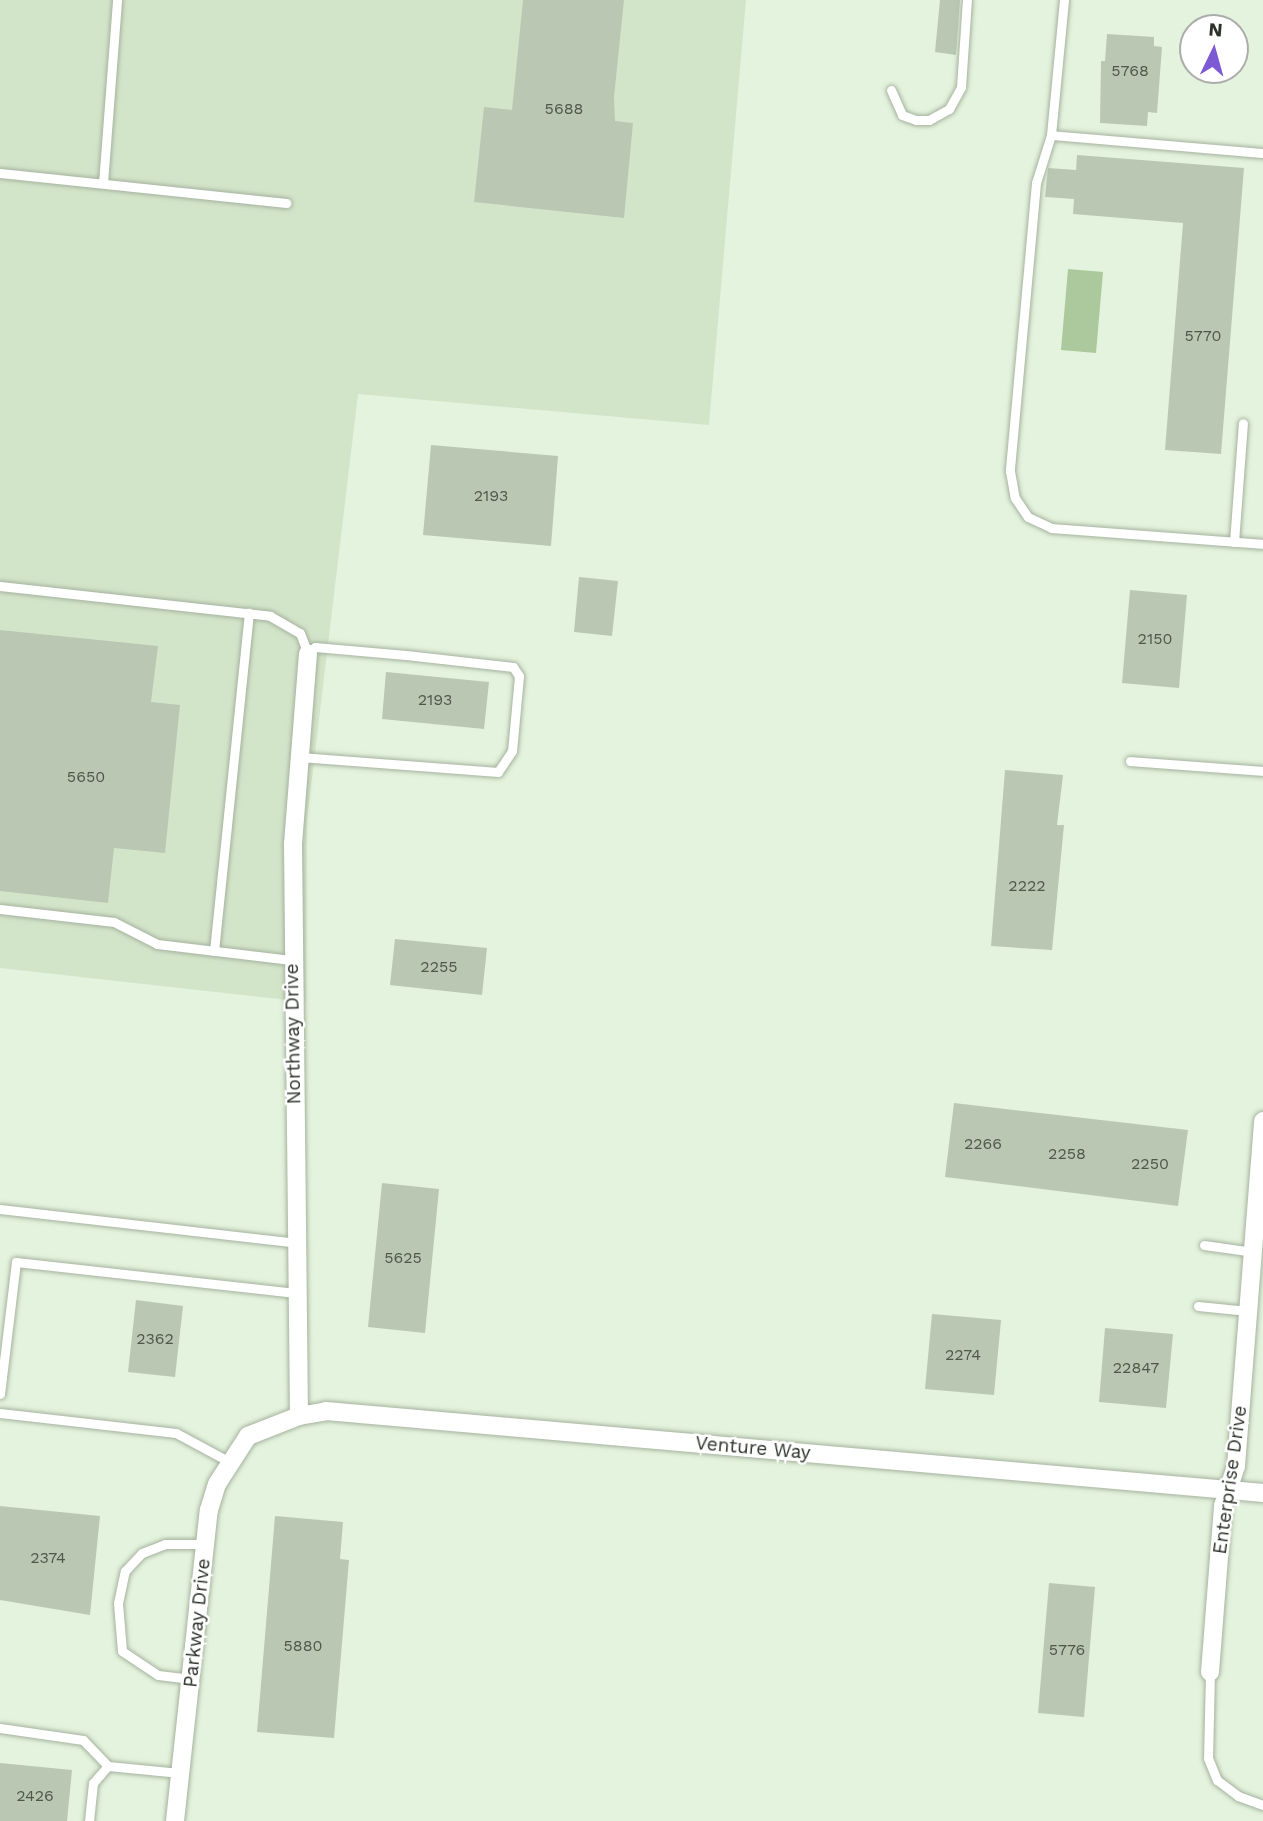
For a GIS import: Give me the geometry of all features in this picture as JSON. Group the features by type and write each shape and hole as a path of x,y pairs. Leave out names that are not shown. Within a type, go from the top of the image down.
{"street":[{"name":"Northway Drive","path":"299,1416 291,960 300,757 308,654"},
{"name":"Enterprise Drive","path":"1210,1672 1228,1490 1236,1466 1263,1121"},
{"name":"Venture Way","path":"248,1436 299,1416 326,1411 1263,1493"},
{"name":"Parkway Drive","path":"175,1821 209,1510 228,1461 248,1436"}],"lane":[{"path":"103,183 117,0"},
{"path":"891,90 902,115 916,120 929,120 949,109 961,87 967,0"},
{"path":"1064,0 1051,135 1035,183 1010,471 1015,498 1028,517 1052,528 1263,544"},
{"path":"1051,135 1263,153"},
{"path":"0,173 286,203"},
{"path":"1234,542 1243,424"},
{"path":"0,586 248,613 286,624 300,633 308,654 315,646 407,655 513,667 519,676 512,751 498,772 300,757"},
{"path":"214,951 248,613"},
{"path":"1130,761 1263,771"},
{"path":"0,909 114,922 157,944 291,960"},
{"path":"0,1209 297,1243"},
{"path":"1204,1245 1253,1252"},
{"path":"0,1394 16,1262 298,1293"},
{"path":"1198,1306 1248,1311"},
{"path":"0,1413 176,1433 228,1461"},
{"path":"191,1679 158,1675 122,1651 118,1604 125,1571 142,1553 165,1544 206,1544"},
{"path":"1210,1672 1208,1758 1217,1780 1238,1796 1263,1805"},
{"path":"0,1728 83,1740 108,1766 180,1773"},
{"path":"89,1821 93,1783 108,1766"}],"shaded area":[{"path":"0,0 746,0 709,425 358,394 307,820 306,1002 0,968"},
{"path":"1068,269 1103,272 1096,353 1061,350"}],"building":[{"path":"523,0 624,0 614,97 615,121 633,123 624,218 474,202 484,107 512,110"},
{"path":"940,0 960,0 956,55 935,52"},
{"path":"1107,34 1154,37 1154,46 1162,47 1157,113 1148,112 1147,126 1100,123 1101,61 1105,61"},
{"path":"1077,155 1244,168 1221,454 1165,450 1183,223 1073,214 1074,199 1045,197 1048,168 1076,170"},
{"path":"431,445 558,456 551,546 423,535"},
{"path":"579,577 618,581 612,636 574,632"},
{"path":"1130,590 1187,595 1179,688 1122,683"},
{"path":"0,630 158,646 151,702 180,705 165,853 114,848 108,903 0,891"},
{"path":"386,672 489,682 484,729 382,719"},
{"path":"1005,770 1063,775 1057,825 1064,825 1052,950 991,946"},
{"path":"395,939 487,948 482,995 390,985"},
{"path":"954,1103 1188,1130 1178,1206 945,1177"},
{"path":"382,1183 439,1189 425,1333 368,1327"},
{"path":"136,1300 183,1306 175,1377 128,1372"},
{"path":"932,1314 1001,1320 994,1395 925,1389"},
{"path":"1105,1328 1173,1334 1166,1408 1099,1402"},
{"path":"0,1506 100,1516 90,1615 0,1600"},
{"path":"275,1516 343,1522 340,1559 349,1560 334,1738 257,1732"},
{"path":"1049,1583 1095,1587 1084,1717 1038,1713"},
{"path":"0,1763 72,1770 67,1821 0,1821"}]}
